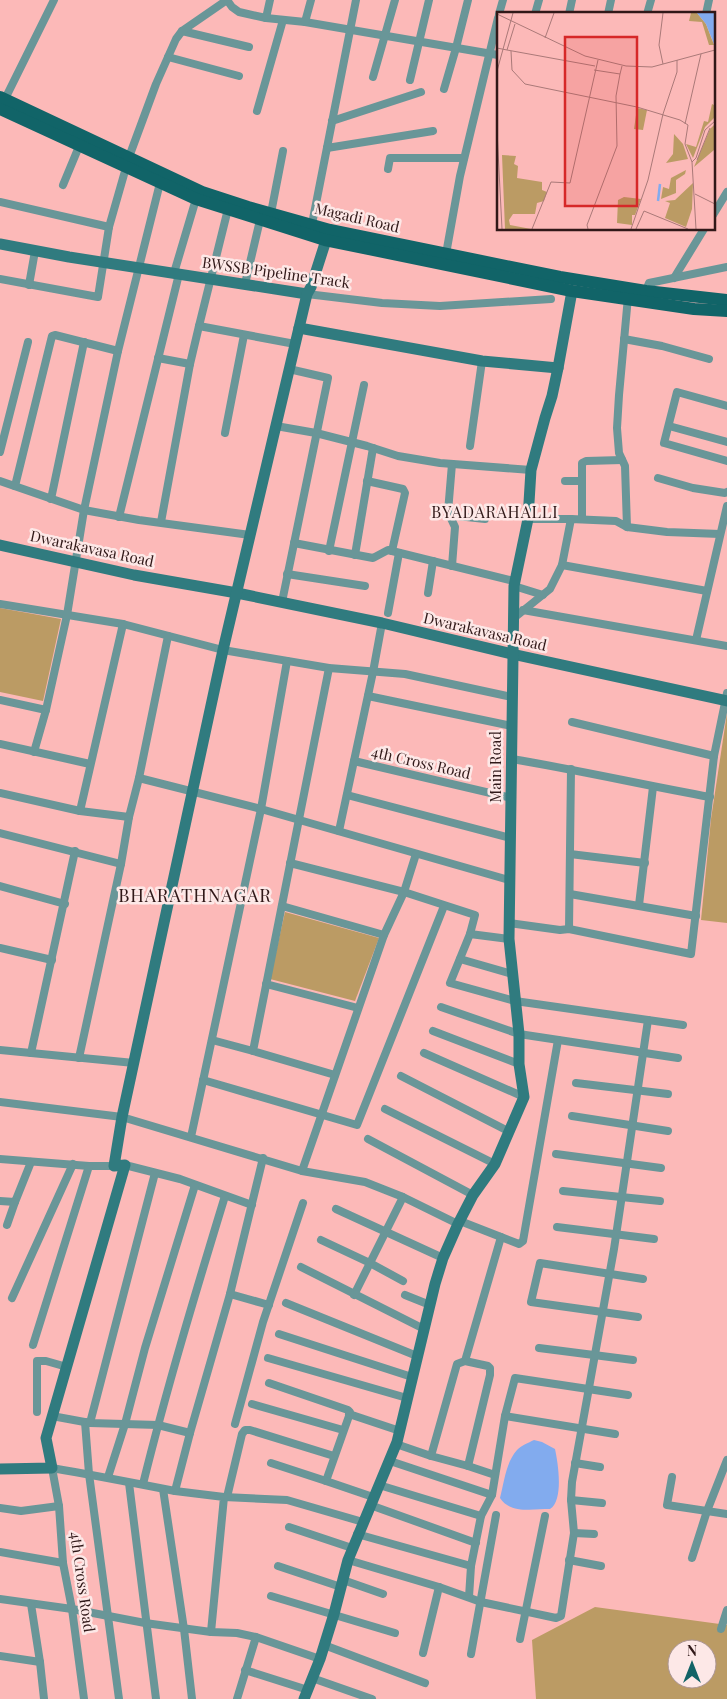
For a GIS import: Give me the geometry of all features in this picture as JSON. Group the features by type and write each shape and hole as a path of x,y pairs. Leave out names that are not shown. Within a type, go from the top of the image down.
{"main road":[{"name":"Magadi Road","path":"2,102 127,162 265,217 327,235 572,291 727,300"},
{"name":"Magadi Road","path":"127,162 160,183 228,209 312,224 327,235 446,254 560,277 629,294"},
{"name":"Magadi Road","path":"645,296 694,309 727,311"}],"street":[{"path":"2,102 54,0"},
{"path":"0,279 98,297 109,227 127,162 156,84 182,31 227,0 239,12 266,18 305,22 497,55"},
{"path":"266,18 270,0"},
{"path":"305,22 311,0"},
{"path":"312,224 356,0"},
{"path":"373,77 395,0"},
{"path":"410,80 429,0"},
{"path":"444,90 468,0"},
{"path":"257,111 283,20"},
{"path":"446,254 464,158 497,22"},
{"path":"182,31 249,47"},
{"path":"168,57 239,76"},
{"path":"332,121 421,92"},
{"path":"327,148 432,131"},
{"path":"63,186 82,141"},
{"path":"245,284 283,151"},
{"path":"388,169 390,158 464,158"},
{"path":"34,752 46,710 67,615 84,510 118,350 160,183"},
{"path":"714,213 726,196"},
{"path":"119,517 196,198"},
{"path":"0,202 109,227"},
{"path":"161,522 190,364 228,209"},
{"path":"674,278 703,230"},
{"path":"52,1468 46,1438 67,1367 119,1166 122,1117 223,650 307,294 311,287 327,235"},
{"name":"BWSSB Pipeline Track","path":"0,244 103,263 307,294 382,303 440,306 551,298"},
{"path":"29,285 35,251"},
{"path":"645,296 649,283 727,267"},
{"name":"Main Road","path":"524,1096 519,1064 519,1034 509,939 512,798 512,654 518,614 514,583 528,519 531,470 552,396 572,291"},
{"path":"627,527 625,466 618,448 618,428 619,395 629,294"},
{"path":"199,326 295,344"},
{"path":"299,328 482,361 558,368"},
{"path":"15,486 51,338 55,335 118,350"},
{"path":"225,434 244,335"},
{"path":"624,339 662,346 709,359"},
{"path":"0,452 28,342"},
{"path":"51,499 84,342"},
{"path":"158,358 190,364"},
{"path":"470,446 482,361"},
{"path":"282,602 328,378 289,369"},
{"path":"329,551 364,385"},
{"path":"727,406 677,392 664,443 727,461"},
{"path":"276,426 316,433 398,456 452,464 531,470"},
{"path":"669,426 727,442"},
{"path":"355,555 373,448"},
{"path":"582,519 582,465 584,461 622,460"},
{"path":"452,464 448,515 455,527 452,566"},
{"path":"658,478 693,488 727,492"},
{"path":"0,481 84,510 119,517 250,534"},
{"path":"565,481 582,481"},
{"path":"367,482 403,489 405,493 388,612"},
{"path":"696,640 727,506"},
{"path":"448,515 485,519"},
{"path":"528,519 616,521 627,527 667,532 720,534"},
{"path":"518,614 550,589 562,565 571,519"},
{"path":"294,544 373,558 388,550 514,583 543,594"},
{"name":"Dwarakavasa Road","path":"0,545 134,575 237,593 382,623 512,654 726,698"},
{"path":"428,593 433,561"},
{"path":"562,565 707,591"},
{"path":"287,574 365,586"},
{"path":"0,604 123,624 223,650 329,668 405,674 512,697"},
{"path":"518,614 727,646"},
{"path":"339,831 382,623"},
{"path":"80,811 123,624"},
{"path":"79,1058 122,864 129,818 168,636"},
{"path":"191,1137 261,809 287,661"},
{"path":"253,1051 329,668"},
{"path":"368,696 512,726"},
{"path":"509,923 569,930 691,954 714,756 726,698"},
{"path":"0,700 46,710"},
{"path":"572,722 714,756"},
{"path":"0,744 90,764"},
{"path":"512,759 710,796"},
{"name":"4th Cross Road","path":"354,761 512,798"},
{"path":"569,930 571,769"},
{"path":"139,778 261,809 509,880"},
{"path":"639,905 653,786"},
{"path":"0,793 80,811 129,818"},
{"path":"347,795 510,838"},
{"path":"0,833 122,864"},
{"path":"31,1053 76,851"},
{"path":"302,1171 384,935 404,892 416,854"},
{"path":"570,854 644,863"},
{"path":"290,863 404,892 475,915 470,934 450,983 515,1001 683,1025"},
{"path":"0,886 65,904"},
{"path":"570,894 696,916"},
{"path":"282,906 384,935"},
{"path":"203,1080 357,1125 444,906"},
{"path":"470,934 509,939"},
{"path":"0,948 52,960"},
{"path":"460,959 512,974"},
{"path":"266,984 358,1008"},
{"path":"441,1007 519,1034 678,1058"},
{"path":"348,1560 439,1587 481,1602 526,1613 556,1618 561,1616 574,1533 571,1500 575,1463 610,1274 648,1020"},
{"path":"433,1031 519,1064"},
{"path":"212,1040 335,1074"},
{"path":"0,1102 122,1117 302,1171 365,1182 404,1196 459,1223 519,1244 523,1241 558,1040"},
{"path":"0,1050 134,1063"},
{"path":"245,1670 306,1694 320,1659 357,1534 396,1444 443,1258 473,1195 494,1164 524,1096 424,1053"},
{"path":"401,1076 508,1131"},
{"path":"576,1083 668,1094"},
{"path":"385,1109 494,1164"},
{"path":"572,1116 668,1131"},
{"path":"368,1139 473,1195"},
{"path":"556,1154 661,1168"},
{"path":"175,1491 230,1294 263,1158"},
{"path":"0,1159 89,1166 119,1166 155,1173 252,1204"},
{"path":"7,1225 31,1162"},
{"path":"12,1298 73,1164"},
{"path":"33,1345 89,1166"},
{"path":"119,1699 90,1474 87,1422 155,1173"},
{"path":"108,1477 195,1185"},
{"path":"563,1191 660,1202"},
{"path":"143,1484 193,1298 225,1196"},
{"path":"354,1295 404,1196"},
{"path":"0,1201 15,1202"},
{"path":"235,1424 269,1304 302,1203"},
{"path":"336,1209 443,1258"},
{"path":"557,1227 654,1239"},
{"path":"465,1361 501,1237"},
{"path":"321,1240 370,1262 403,1281"},
{"path":"638,1317 531,1302 540,1263 643,1278"},
{"path":"301,1267 424,1329"},
{"path":"230,1294 269,1304"},
{"path":"405,1295 430,1305"},
{"path":"286,1303 418,1356"},
{"path":"279,1334 412,1377"},
{"path":"540,1348 633,1360"},
{"path":"268,1358 407,1398"},
{"path":"37,1412 37,1361 46,1361 67,1367"},
{"path":"432,1456 457,1364 465,1361 488,1366 490,1368 490,1375 468,1466"},
{"path":"468,1597 471,1566 481,1516 492,1495 505,1416 515,1378 628,1396"},
{"path":"268,1383 348,1410 349,1414 400,1431"},
{"path":"252,1404 344,1430"},
{"path":"326,1480 349,1414"},
{"path":"52,1416 87,1422 158,1425 190,1433"},
{"path":"505,1416 614,1434"},
{"path":"211,1632 226,1497 242,1434 245,1430 250,1430 334,1456"},
{"path":"396,1444 495,1475"},
{"path":"692,1558 707,1511 727,1460"},
{"path":"390,1461 492,1495"},
{"path":"271,1463 326,1480 372,1501 476,1543"},
{"path":"575,1463 600,1467"},
{"path":"0,1469 52,1468 175,1491 226,1497 287,1500 362,1522"},
{"name":"4th Cross Road","path":"52,1468 59,1506 64,1563 84,1699"},
{"path":"672,1477 667,1505 727,1514"},
{"path":"129,1483 156,1699"},
{"path":"379,1485 481,1516"},
{"path":"163,1489 184,1628 192,1699"},
{"path":"571,1500 602,1503"},
{"path":"0,1508 21,1511 59,1506"},
{"path":"471,1654 496,1515"},
{"path":"520,1639 545,1516"},
{"path":"289,1527 352,1548"},
{"path":"574,1533 594,1534"},
{"path":"357,1534 471,1566"},
{"path":"0,1552 64,1563"},
{"path":"570,1560 602,1566"},
{"path":"278,1566 383,1594"},
{"path":"423,1653 439,1587"},
{"path":"270,1596 395,1633"},
{"path":"0,1599 72,1609 145,1623 211,1632 237,1633 256,1637 320,1659"},
{"path":"30,1604 44,1699"},
{"path":"721,1629 727,1610"},
{"path":"247,1699 237,1698 256,1637"},
{"path":"324,1645 425,1683"},
{"path":"0,1656 40,1662"},
{"path":"312,1678 372,1699"}],"shaded area":[{"path":"0,608 61,619 43,701 0,692"},
{"path":"727,713 727,923 701,920 711,819"},
{"path":"285,912 379,938 355,1001 270,979"},
{"path":"595,1607 727,1625 727,1699 536,1699 532,1640"}],"water":[{"path":"534,1440 555,1449 559,1481 557,1498 550,1509 516,1509 504,1503 500,1498 506,1473 510,1460 517,1450"}],"district":[{"name":"BYADARAHALLI","path":"495,512"},
{"name":"BHARATHNAGAR","path":"195,896"}]}
